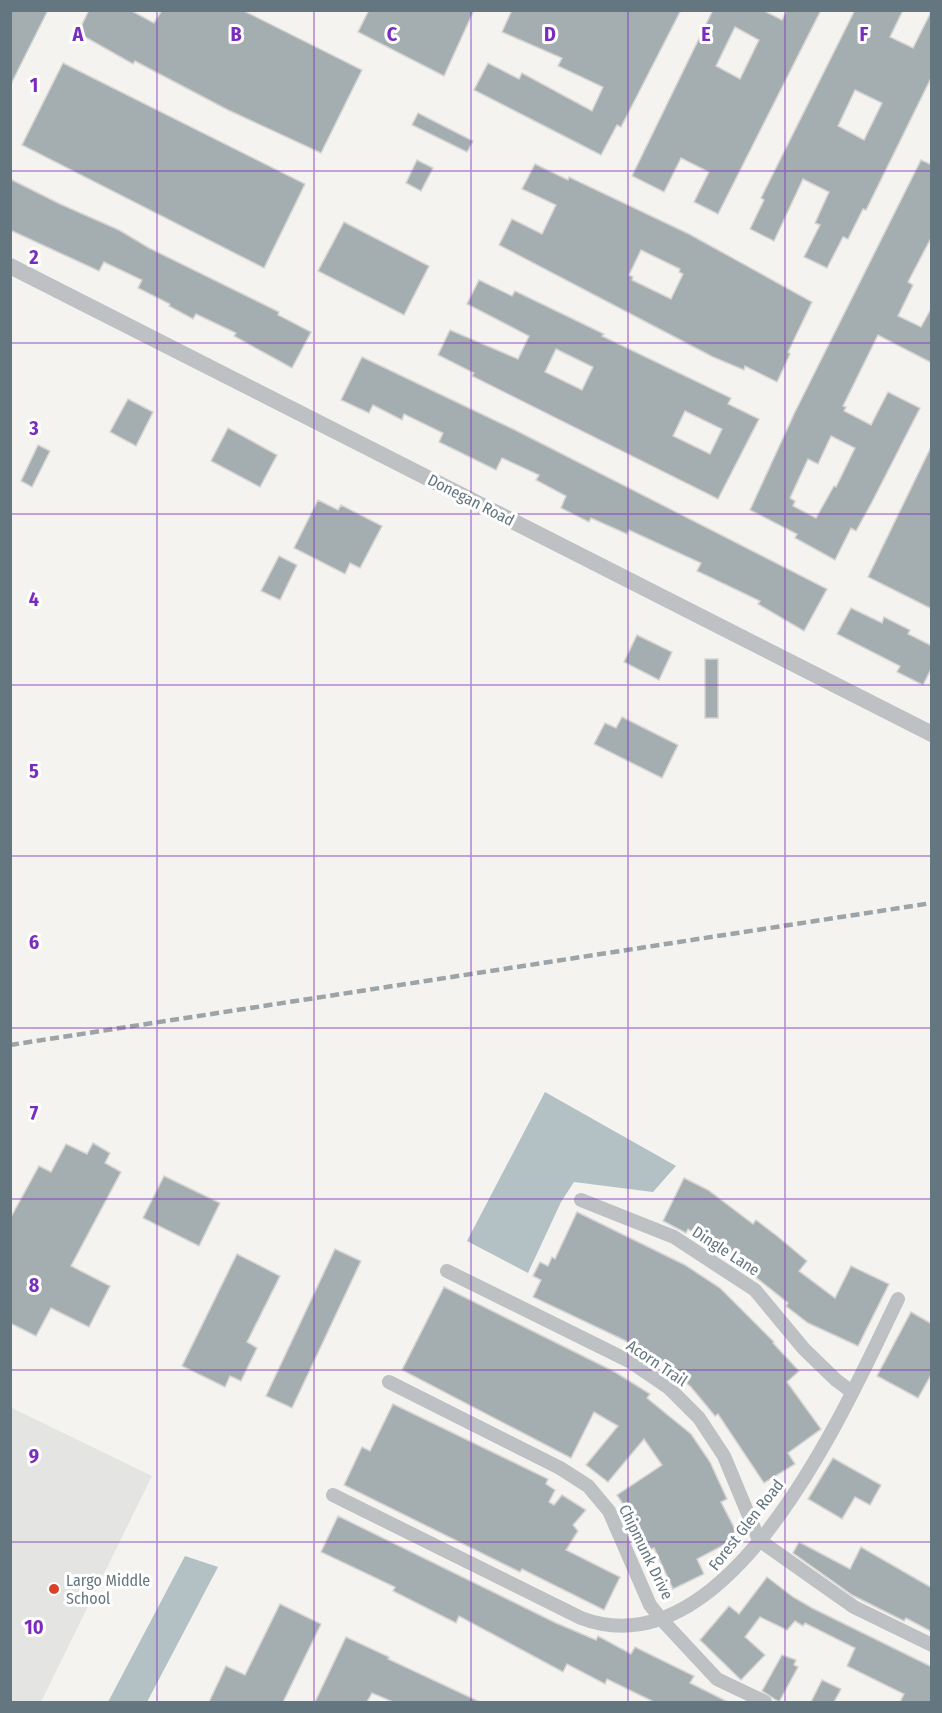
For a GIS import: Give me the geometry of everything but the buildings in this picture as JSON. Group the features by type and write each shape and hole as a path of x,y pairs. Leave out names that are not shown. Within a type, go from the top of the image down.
{"street":[{"name":"Donegan Road","path":"10,266 932,734"},
{"name":"Dingle Lane","path":"581,1200 674,1237 726,1269 755,1290 804,1349 852,1392"},
{"name":"Acorn Trail","path":"447,1271 624,1358 669,1388 699,1418 724,1456 759,1540"},
{"name":"Forest Glen Road","path":"333,1495 581,1618 619,1627 662,1620 687,1608 718,1586 759,1540 823,1448 898,1299"},
{"name":"Chipmunk Drive","path":"389,1382 560,1468 588,1486 614,1519 650,1605 662,1620 717,1678 765,1702"},
{"path":"759,1540 854,1607 932,1646"}],"shaded area":[{"path":"545,1092 676,1166 653,1192 574,1182 561,1202 528,1273 467,1241"},
{"name":"Largo Middle School","path":"10,1407 152,1476 41,1702 11,1702"},
{"path":"185,1556 218,1567 147,1702 108,1702"}],"railway":[{"path":"10,1045 932,903"}],"place":[{"name":"Largo Middle School","path":"54,1589"}]}
